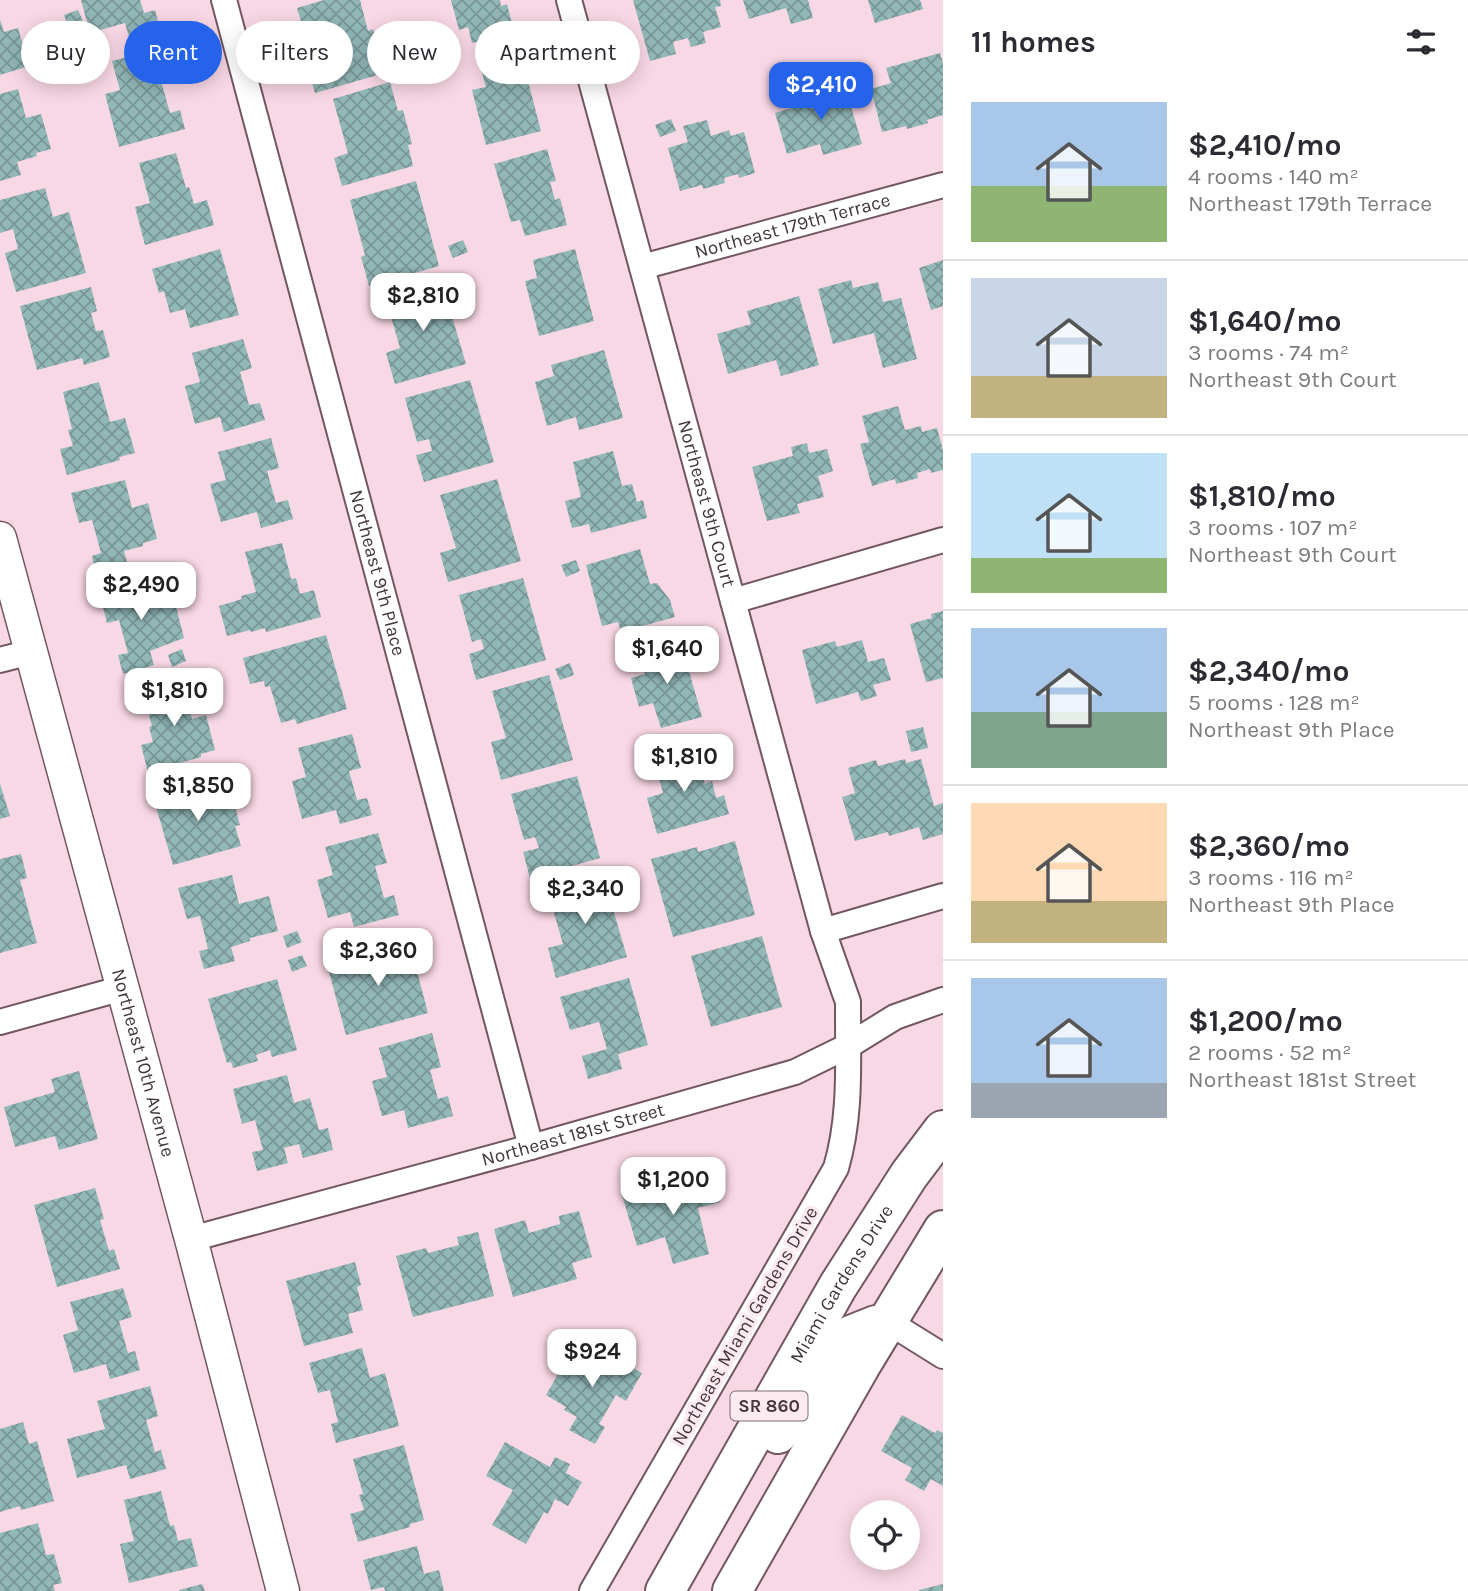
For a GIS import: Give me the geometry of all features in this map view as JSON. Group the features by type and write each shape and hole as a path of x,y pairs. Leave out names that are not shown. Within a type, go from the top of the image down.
{"main road":[{"name":"Miami Gardens Drive","path":"665,1591 798,1354 877,1224 943,1130"},
{"path":"698,1531 772,1442 851,1335 887,1321 874,1274 877,1224"},
{"name":"SR 860","path":"732,1591 887,1321 943,1230"}],"street":[{"name":"Northeast 9th Place","path":"224,0 531,1147"},
{"name":"Northeast 9th Court","path":"569,0 823,931 848,1002 848,1046"},
{"name":"Northeast 179th Terrace","path":"642,267 943,185"},
{"name":"Northeast 10th Avenue","path":"0,538 191,1239 283,1591"},
{"path":"733,601 943,540"},
{"path":"0,660 31,652"},
{"path":"823,931 943,897"},
{"path":"0,1022 123,988"},
{"name":"Northeast 181st Street","path":"191,1239 795,1072 848,1046 895,1017 943,1000"},
{"name":"Northeast Miami Gardens Drive","path":"593,1591 836,1168 845,1140 848,1110 848,1046"},
{"path":"887,1321 943,1356"}],"building":[{"path":"81,0 140,0 144,13 155,10 158,21 124,21 110,27 110,21 87,21"},
{"path":"324,0 360,0 367,27 367,78 353,82 353,21 301,21 297,8"},
{"path":"451,0 500,0 501,6 507,4 511,21 475,21 475,42 472,43 468,27 461,29 461,21 457,21"},
{"path":"633,0 720,0 721,6 715,7 721,27 703,32 706,43 691,47 688,38 673,42 676,54 650,61"},
{"path":"743,0 808,0 813,18 791,24 786,8 749,19"},
{"path":"868,0 920,0 923,9 875,23"},
{"path":"78,10 83,21 66,21 64,15"},
{"path":"0,20 4,32 18,28 21,38 21,68 0,75"},
{"path":"940,53 943,63 943,115 907,129 906,126 882,132 871,89 891,83 886,68"},
{"path":"124,58 124,84 162,84 170,113 180,110 185,129 119,147 105,94 120,90 112,61"},
{"path":"842,76 862,144 823,155 820,144 787,154 775,113 822,99 817,83"},
{"path":"312,84 346,84 315,93"},
{"path":"391,84 398,111 403,110 412,144 408,145 413,166 342,186 334,158 348,153 333,99"},
{"path":"485,84 529,84 541,131 486,145 472,90 486,87"},
{"path":"18,89 26,118 41,114 51,149 17,162 21,175 0,181 0,94"},
{"path":"671,119 676,131 660,137 655,125"},
{"path":"707,120 711,136 729,130 731,136 744,132 755,173 739,178 738,174 724,178 725,183 703,189 702,185 680,191 668,148 688,142 683,126"},
{"path":"547,149 556,181 550,182 555,200 560,198 567,225 525,236 520,220 511,222 494,164"},
{"path":"176,153 186,188 189,187 194,204 207,200 214,225 145,245 135,207 150,203 139,163"},
{"path":"416,181 439,266 369,286 361,257 365,255 350,200"},
{"path":"45,188 53,217 69,212 86,273 16,292 5,253 18,249 13,229 0,233 0,200"},
{"path":"463,240 468,252 453,258 448,246"},
{"path":"220,249 239,315 190,328 185,309 170,313 164,291 159,293 152,269"},
{"path":"575,249 594,321 539,336 525,281 537,278 533,260"},
{"path":"943,260 943,306 931,310 919,268"},
{"path":"441,279 466,364 395,384 386,353 400,348 385,296"},
{"path":"851,280 853,288 878,282 883,302 901,298 917,359 883,368 874,333 833,344 818,289"},
{"path":"91,287 97,311 91,313 96,331 103,330 110,357 84,365 82,358 37,370 20,306"},
{"path":"799,296 819,365 781,376 776,360 728,374 717,334 751,324 747,311"},
{"path":"243,339 252,368 240,372 249,405 260,403 265,420 224,432 220,417 195,424 185,386 200,382 192,353"},
{"path":"604,350 623,418 579,430 576,417 547,426 535,382 554,376 551,365"},
{"path":"470,380 494,462 424,482 416,455 432,451 429,439 417,442 405,398"},
{"path":"99,382 110,422 125,418 135,453 67,475 60,449 73,446 68,430 72,429 63,392"},
{"path":"898,406 905,430 921,426 922,432 937,428 943,450 943,470 931,473 930,469 917,473 918,478 896,484 895,479 872,486 860,444 869,442 862,416"},
{"path":"271,438 279,468 267,471 276,503 288,500 293,519 261,528 257,512 221,522 210,484 226,480 218,452"},
{"path":"807,443 809,453 827,449 833,471 818,476 824,497 797,504 800,513 767,521 752,467 793,456 791,447"},
{"path":"613,451 622,486 632,484 637,502 643,500 647,518 591,533 589,524 572,528 565,501 581,497 573,462"},
{"path":"497,479 521,561 448,582 440,553 456,548 440,495"},
{"path":"125,480 132,508 148,503 157,539 124,551 128,566 96,575 92,556 101,553 92,520 79,523 71,493"},
{"path":"282,543 291,579 296,578 300,594 314,590 321,617 266,632 265,628 227,636 219,606 256,592 245,552"},
{"path":"640,549 650,584 657,583 670,600 675,617 621,632 618,622 602,626 586,565"},
{"path":"576,560 580,571 566,577 561,565"},
{"path":"523,578 546,660 476,680 469,654 484,649 481,639 472,642 459,595"},
{"path":"152,579 159,607 175,603 184,638 150,651 154,665 123,674 118,655 128,653 119,620 107,623 99,592"},
{"path":"943,611 943,678 926,682 910,624 932,618 931,614"},
{"path":"326,635 347,709 297,724 295,719 281,723 270,686 265,687 264,681 250,684 243,658"},
{"path":"862,640 868,662 884,658 891,680 873,685 877,696 861,701 858,692 816,704 802,650 835,641 837,647"},
{"path":"681,643 702,717 661,728 653,703 639,707 631,678 645,674 639,655"},
{"path":"182,649 186,661 172,667 168,655"},
{"path":"570,663 574,675 560,680 555,669"},
{"path":"549,675 573,760 501,780 491,742 506,738 492,691"},
{"path":"180,678 192,719 206,715 215,750 201,754 201,757 148,772 141,745 153,742 149,727 152,726 142,689"},
{"path":"923,727 928,748 911,752 906,731"},
{"path":"352,734 361,768 349,771 357,800 367,798 372,815 340,824 336,810 302,819 292,781 306,777 298,748"},
{"path":"695,747 705,784 712,781 716,798 724,795 729,814 657,834 647,798 663,793 654,759"},
{"path":"905,759 906,763 921,759 934,806 943,803 943,834 923,840 919,827 889,836 888,832 855,841 842,797 855,793 848,768 876,760 878,766"},
{"path":"577,776 600,858 530,878 523,852 539,848 535,837 524,840 511,794"},
{"path":"222,781 229,804 234,803 240,825 235,826 241,846 173,865 154,800"},
{"path":"0,784 10,816 0,819"},
{"path":"378,833 387,863 375,866 384,898 394,895 399,915 354,927 350,912 328,918 317,880 333,875 325,847"},
{"path":"735,841 755,915 673,937 651,859 697,847 698,852"},
{"path":"21,854 27,878 20,880 37,943 0,953 0,859"},
{"path":"602,872 627,957 556,978 548,948 563,944 547,889"},
{"path":"232,875 239,904 269,896 278,931 250,938 250,941 231,947 235,961 204,969 199,951 208,949 200,916 187,919 178,888"},
{"path":"297,931 302,942 287,948 283,936"},
{"path":"762,936 782,1007 711,1027 691,956"},
{"path":"409,941 428,1013 346,1035 328,968 341,964 339,960"},
{"path":"302,955 307,966 292,972 288,960"},
{"path":"629,978 648,1045 618,1054 622,1069 588,1079 582,1056 607,1049 599,1022 570,1030 560,997"},
{"path":"277,979 297,1050 272,1057 270,1050 256,1055 258,1061 233,1068 231,1062 227,1063 208,999"},
{"path":"432,1033 441,1067 430,1070 438,1099 448,1096 453,1116 408,1128 404,1110 382,1116 372,1081 387,1077 379,1048"},
{"path":"79,1071 98,1139 59,1150 55,1136 15,1147 4,1107 55,1092 51,1079"},
{"path":"287,1075 294,1103 310,1098 319,1130 328,1128 333,1150 303,1158 299,1144 284,1148 288,1163 257,1171 252,1152 263,1150 255,1120 242,1124 233,1089"},
{"path":"711,1173 720,1202 698,1208 709,1254 673,1264 665,1237 637,1246 622,1195 655,1185 659,1196 688,1188 686,1181"},
{"path":"95,1188 109,1251 114,1249 120,1269 57,1287 34,1205"},
{"path":"579,1211 592,1257 572,1263 577,1279 513,1297 494,1229 525,1220 529,1233 560,1224 559,1216"},
{"path":"478,1232 494,1296 413,1317 396,1256 426,1248 428,1253 459,1245 457,1237"},
{"path":"355,1262 361,1285 357,1287 363,1310 348,1314 353,1333 304,1346 286,1281"},
{"path":"123,1288 132,1317 119,1321 128,1353 135,1351 140,1370 110,1379 106,1364 74,1373 63,1335 78,1330 70,1302"},
{"path":"595,1347 642,1373 626,1401 616,1395 599,1424 605,1427 595,1444 569,1430 577,1417 546,1395 571,1351 587,1360"},
{"path":"362,1348 370,1378 385,1373 399,1426 336,1443 331,1424 338,1422 330,1390 318,1393 309,1363"},
{"path":"150,1386 158,1416 146,1420 155,1452 161,1450 166,1469 130,1479 126,1465 77,1478 67,1439 105,1429 97,1401"},
{"path":"902,1415 935,1433 937,1430 943,1433 943,1486 931,1479 924,1491 905,1480 912,1468 881,1451"},
{"path":"23,1422 29,1444 37,1441 54,1501 21,1510 20,1506 0,1512 0,1429"},
{"path":"505,1442 550,1467 555,1457 570,1464 566,1473 582,1482 568,1506 555,1499 548,1514 544,1512 526,1544 492,1525 513,1490 486,1476"},
{"path":"404,1445 424,1520 410,1524 410,1527 358,1542 350,1514 364,1510 359,1495 363,1494 353,1459"},
{"path":"161,1491 170,1526 174,1525 178,1541 191,1538 198,1566 129,1583 120,1544 134,1541 124,1500"},
{"path":"38,1523 46,1555 54,1554 62,1583 53,1585 55,1591 0,1591 0,1533"},
{"path":"417,1546 424,1574 439,1570 444,1591 385,1591 384,1587 371,1590 363,1560"},
{"path":"202,1584 205,1591 179,1591 179,1590"},
{"path":"943,1584 943,1591 919,1591 919,1590"}]}
